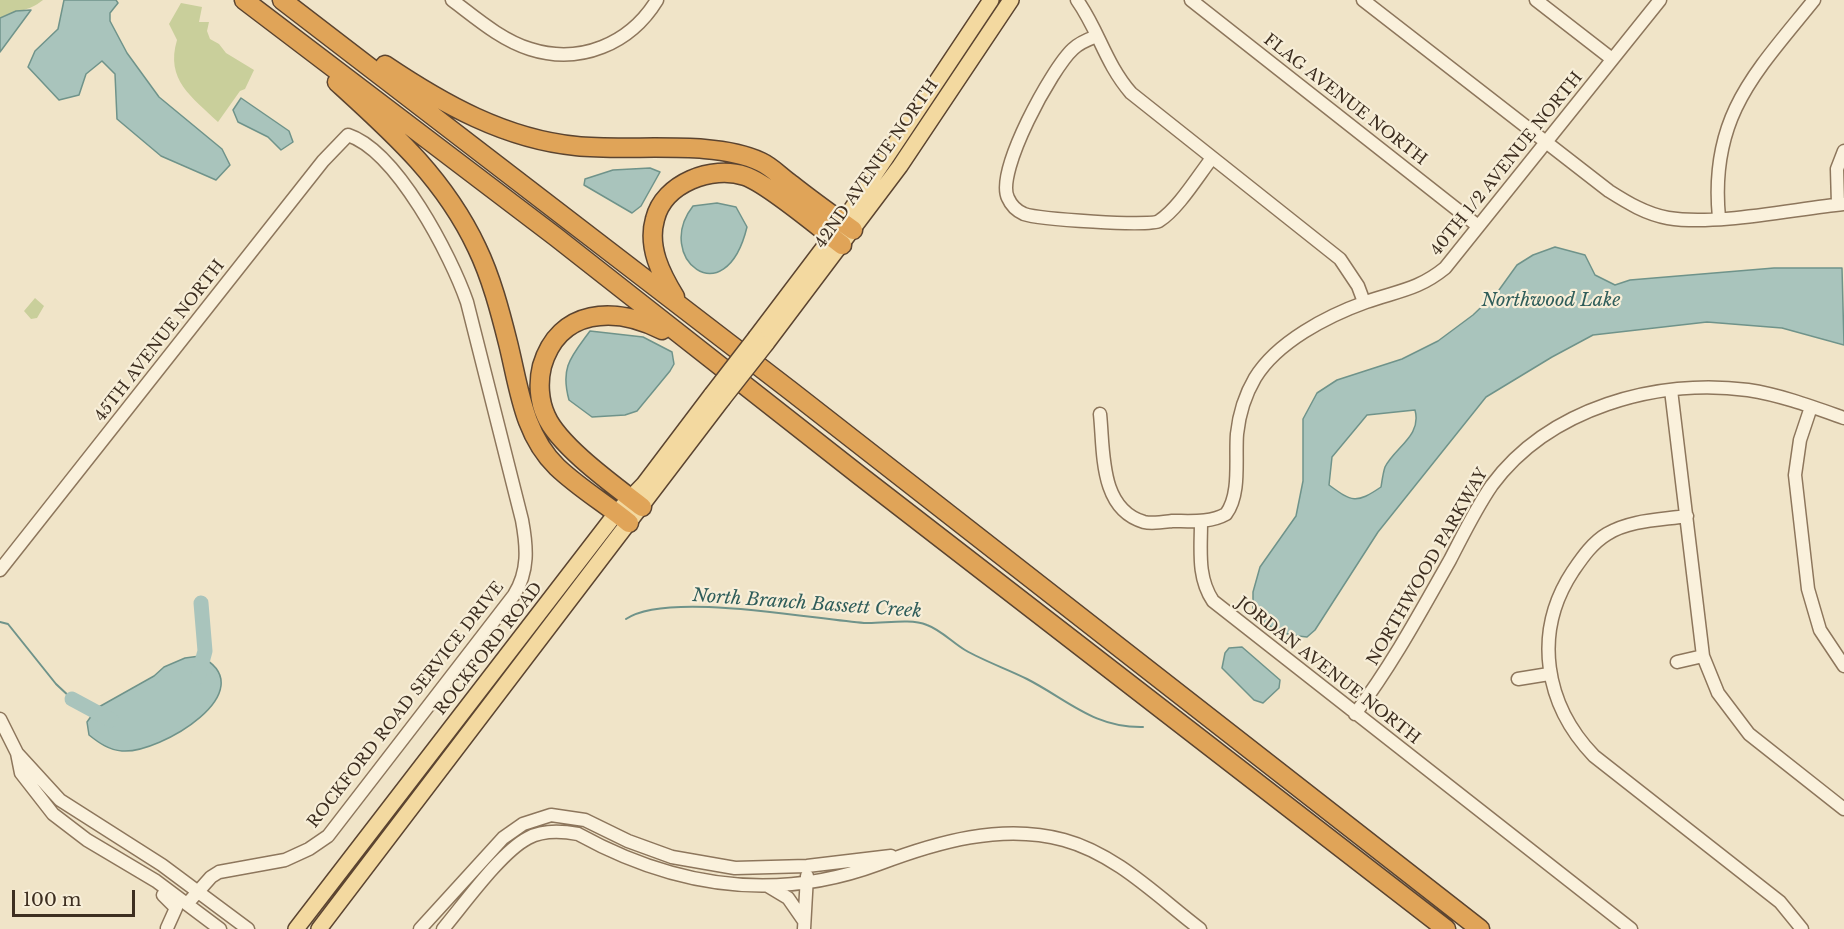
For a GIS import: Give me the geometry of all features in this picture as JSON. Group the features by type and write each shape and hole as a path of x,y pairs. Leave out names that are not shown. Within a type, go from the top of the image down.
{"highway":[{"path":"251,5 556,237 686,341 1446,929"},
{"path":"251,5 391,133 439,182 465,224 486,270 527,422 558,467 623,518"},
{"path":"288,5 330,28 428,94 488,124 547,142 576,146 728,152 762,163 848,226"},
{"path":"288,5 683,308 1480,929"},
{"path":"683,308 658,265 654,219 669,196 698,177 731,172 747,177 837,241"},
{"path":"636,502 560,437 552,426 541,401 541,371 544,360 552,344 573,323 608,316 635,319 686,341"}],"main road":[{"name":"42ND AVENUE NORTH","path":"717,397 848,226 991,0"},
{"name":"42ND AVENUE NORTH","path":"848,226 900,166 1011,0"},
{"name":"ROCKFORD ROAD","path":"296,929 717,397"},
{"name":"ROCKFORD ROAD","path":"319,929 623,518"}],"street":[{"path":"452,0 512,42 530,49 563,56 582,54 618,41 646,17 657,0"},
{"path":"1077,0 1097,36 1108,63 1131,93 1340,259 1354,279 1364,302"},
{"name":"FLAG AVENUE NORTH","path":"1191,0 1478,226"},
{"path":"1363,0 1609,191 1647,212 1689,220 1841,204 1837,169 1844,151"},
{"path":"1536,0 1612,59"},
{"name":"40TH 1/2 AVENUE NORTH","path":"1201,522 1218,519 1231,507 1240,413 1256,377 1281,348 1327,320 1364,302 1417,288 1444,268 1660,0"},
{"path":"1719,218 1719,155 1734,108 1753,75 1814,0"},
{"path":"1097,36 1075,47 1044,90 1006,172 1005,191 1016,209 1035,216 1144,225 1158,222 1168,213 1212,158"},
{"name":"ROCKFORD ROAD SERVICE DRIVE","path":"187,904 219,872 285,860 309,849 328,836 514,595 526,564 527,552 522,520 467,302 455,268 435,230 403,184 367,146 348,135"},
{"name":"45TH AVENUE NORTH","path":"0,570 323,161 348,135"},
{"name":"NORTHWOOD PARKWAY","path":"1356,714 1396,658 1479,506 1505,468 1539,438 1588,412 1618,401 1671,390 1715,388 1748,390 1779,396 1844,418"},
{"path":"1671,390 1703,656 1718,693 1749,735 1844,809"},
{"path":"1811,407 1800,440 1795,475 1808,589 1820,630 1844,666"},
{"path":"1100,414 1107,483 1113,497 1122,508 1145,522 1201,522"},
{"path":"1687,516 1632,524 1617,529 1606,535 1586,553 1565,583 1556,603 1548,647 1549,674 1560,711 1571,730 1594,756 1780,902 1803,929"},
{"name":"JORDAN AVENUE NORTH","path":"1201,522 1201,570 1207,591 1214,601 1631,929"},
{"path":"1677,662 1703,656"},
{"path":"1518,679 1549,674"},
{"path":"0,719 17,753 21,773 53,814 87,840 136,869 220,929"},
{"path":"17,753 60,800 198,891 248,929"},
{"path":"420,929 503,838 523,824 551,815 585,820 636,844 672,857 735,868 807,866 875,856 896,856"},
{"path":"443,929 512,849 529,837 546,832 578,834 633,862 682,877 718,884 767,886 806,883 878,864 896,856 997,833 1020,832 1054,838 1087,848 1114,863 1200,929"},
{"path":"804,925 807,866"},
{"path":"136,869 152,887 176,905 176,911 167,927 185,914 200,913"},
{"path":"767,886 788,898 804,925"}],"green space":[{"path":"0,0 43,0 32,7 0,18"},
{"path":"181,3 202,7 199,22 209,22 207,31 210,39 219,44 226,53 254,70 245,89 240,91 218,122 190,96 178,77 174,54 177,40 169,24"},
{"path":"35,298 44,306 37,318 31,319 24,311"}],"water":[{"path":"64,0 116,0 118,3 110,13 110,21 127,53 159,97 222,149 230,165 216,180 161,156 117,119 115,74 102,61 86,74 79,95 59,100 28,67 35,51 58,29"},
{"path":"31,10 0,52 0,18 16,11"},
{"path":"241,98 289,131 293,142 281,150 268,137 238,122 233,110"},
{"path":"650,168 660,172 641,206 632,213 584,185 585,179 613,170"},
{"path":"717,203 736,207 747,227 737,254 724,269 710,273 697,269 687,259 681,243 683,225 693,206"},
{"name":"Northwood Lake","path":"1555,247 1585,255 1595,275 1615,285 1630,280 1774,268 1842,268 1844,345 1782,328 1707,322 1593,335 1486,397 1378,532 1315,630 1307,637 1299,636 1284,633 1266,623 1253,612 1253,592 1260,567 1296,516 1303,481 1303,419 1317,393 1337,380 1402,359 1438,341 1473,315 1499,290 1517,265 1533,255","holes":["1415,410 1416,419 1411,434 1385,467 1381,487 1366,496 1354,499 1343,495 1329,485 1332,457 1367,415"]},
{"path":"590,331 643,337 672,352 674,364 670,371 637,411 625,415 592,417 569,400 566,379 569,363"},
{"path":"1242,647 1280,680 1279,688 1263,703 1254,700 1222,668 1225,653 1229,648"},
{"path":"200,656 217,670 221,686 214,702 200,717 181,731 160,742 139,749 122,751 104,746 89,735 87,722 97,708 154,676 164,667 185,658"}],"waterway":[{"path":"198,677 205,651 201,603"},
{"name":"North Branch Bassett Creek","path":"626,619 646,611 673,607 705,607 864,623 920,623 937,630 972,654 1027,679 1096,718 1110,723 1143,727"},
{"path":"0,622 8,624 56,684 72,699"},
{"path":"72,699 111,720"}]}
